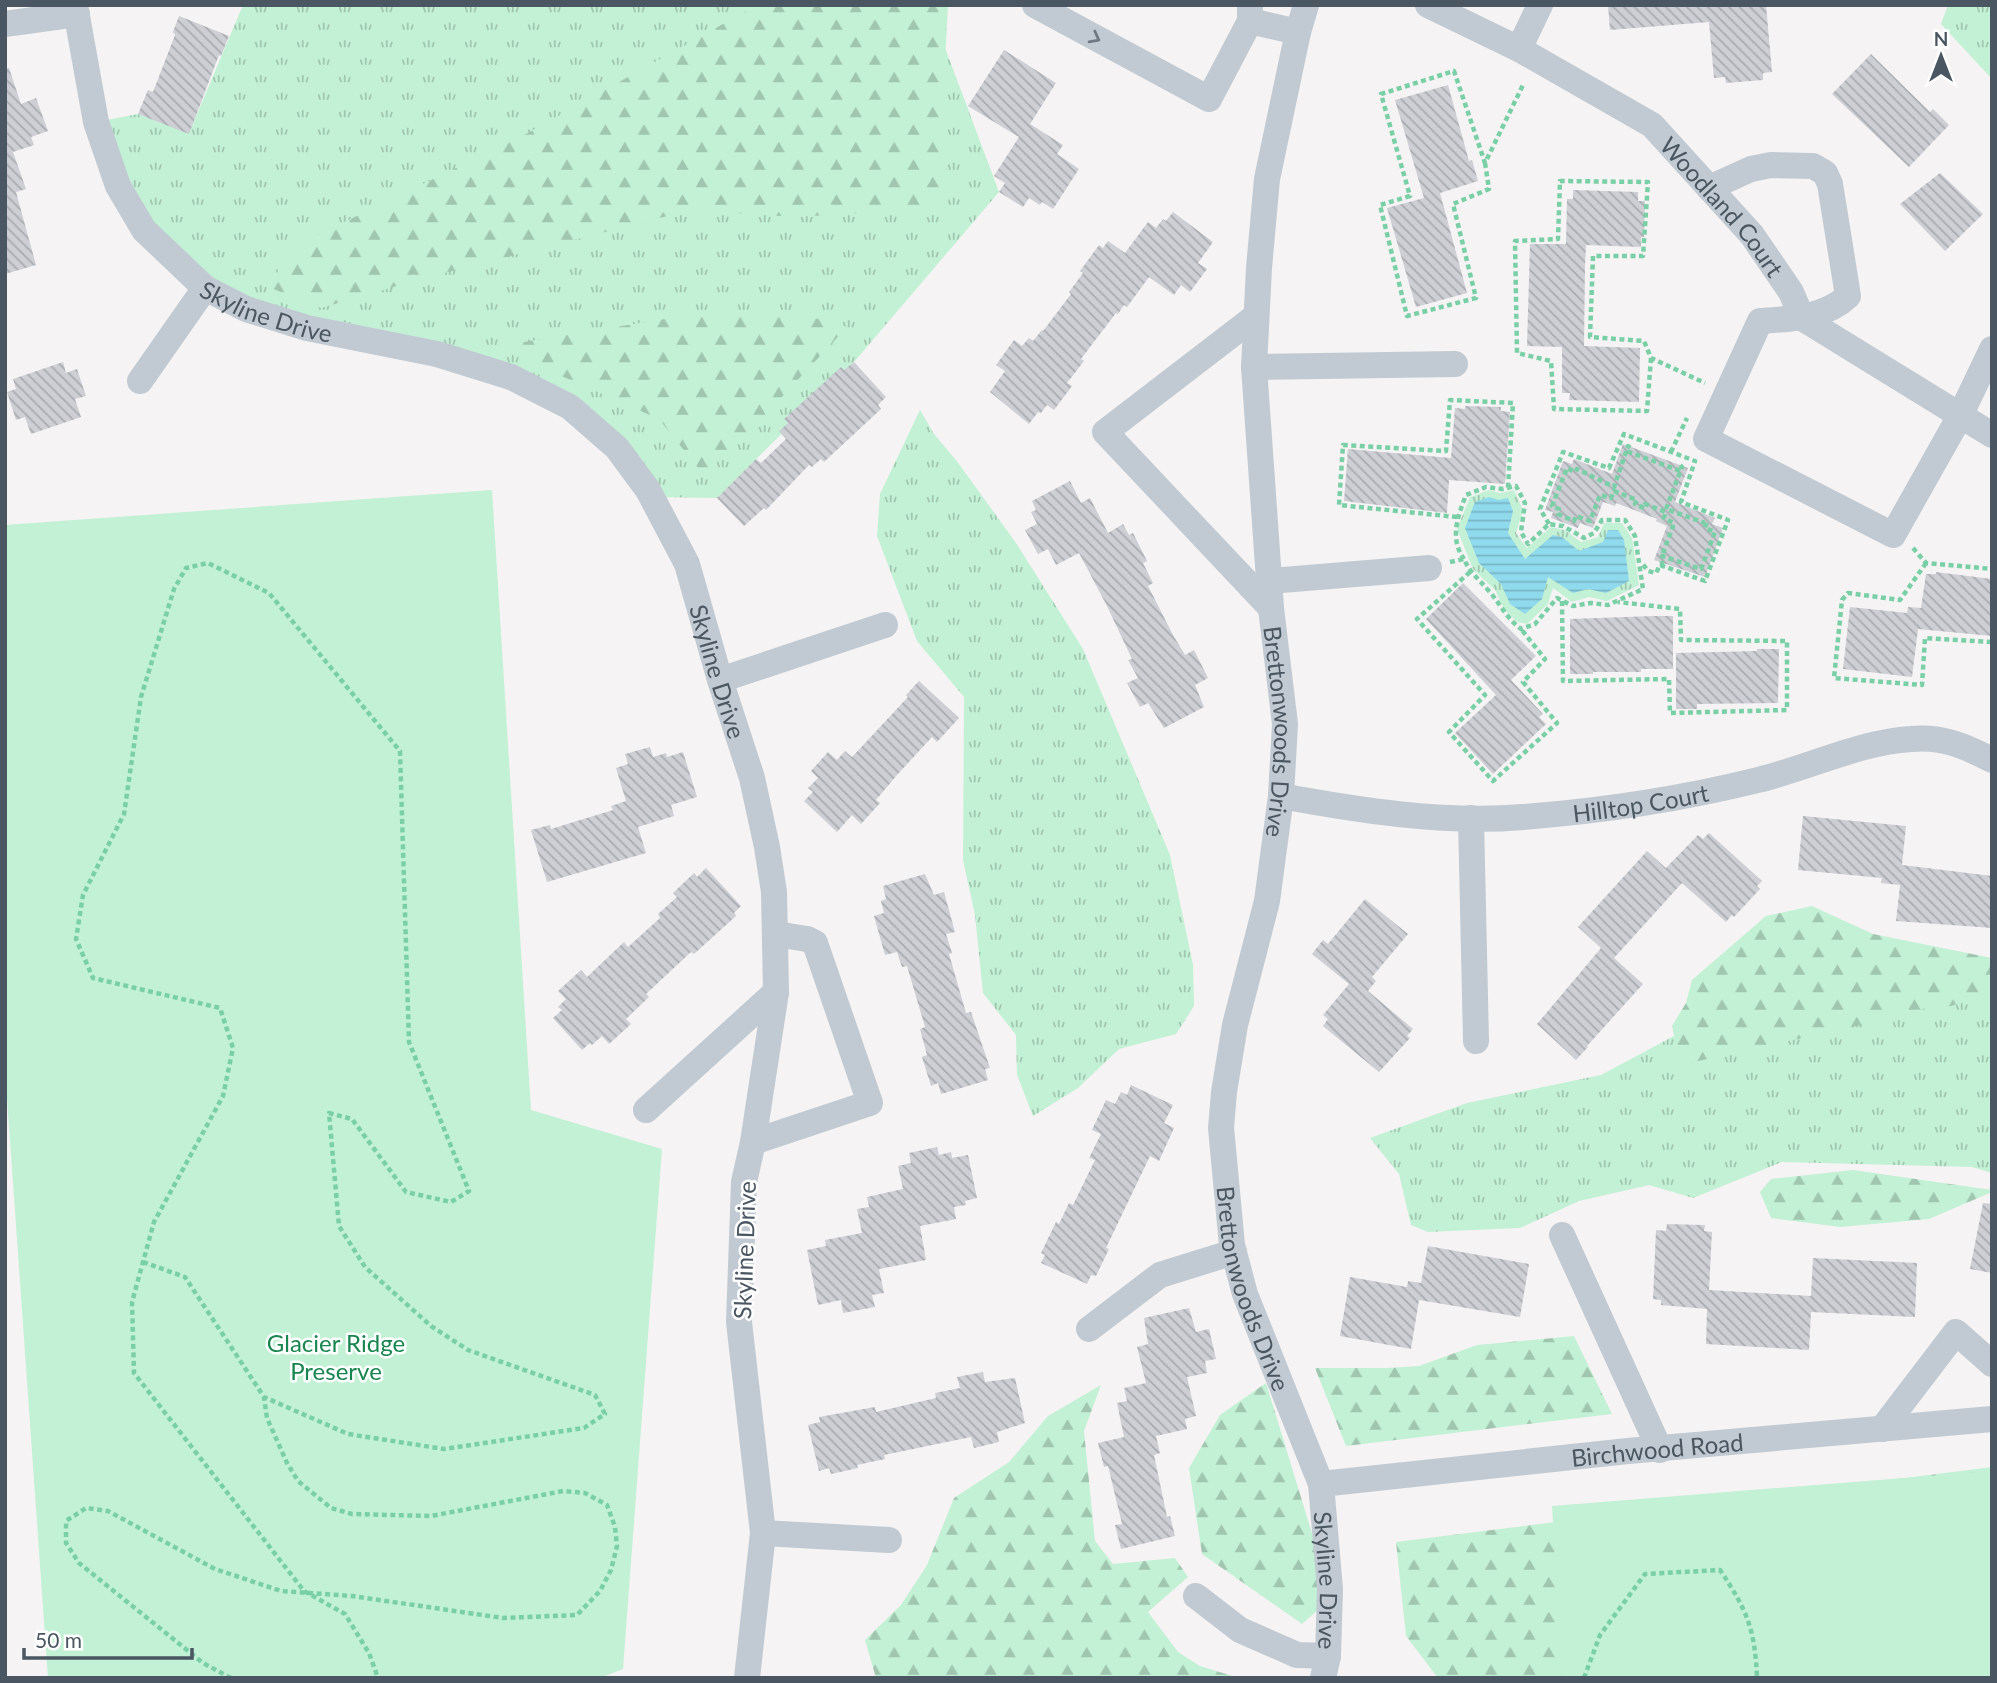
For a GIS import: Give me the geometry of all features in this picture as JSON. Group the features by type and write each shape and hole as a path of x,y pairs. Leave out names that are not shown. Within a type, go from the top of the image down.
{"street":[{"path":"1035,5 1209,99 1250,13 1298,32"},
{"name":"Brettonwoods Drive","path":"1306,5 1267,179 1254,367 1271,608 1284,724 1281,796 1267,901 1235,1025 1221,1128 1234,1252 1250,1307 1321,1484"},
{"name":"Woodland Court","path":"1429,5 1519,49 1652,125 1752,235 1791,292 1802,318"},
{"path":"1519,49 1540,5"},
{"path":"5,24 76,10"},
{"name":"Skyline Drive","path":"76,10 96,122 118,186 144,230 205,288 246,309 307,328 437,354 511,377 570,407 617,448 648,490 687,564 720,680 752,778 774,892 776,992 753,1142 744,1182 739,1322 763,1533 747,1678"},
{"path":"1709,188 1751,169 1772,165 1813,166 1825,173 1830,184 1848,296 1840,303 1802,318 1760,321 1706,439 1893,535 1960,416 1992,349"},
{"path":"139,381 205,288"},
{"path":"1256,316 1105,432 1271,608"},
{"path":"1802,318 1992,435"},
{"path":"1254,367 1455,363"},
{"path":"1269,581 1429,568"},
{"path":"720,680 885,625"},
{"name":"Hilltop Court","path":"1281,796 1356,810 1471,818 1521,817 1684,797 1761,780 1880,744 1910,739 1939,739 1961,744 1992,760"},
{"path":"1471,818 1476,1041"},
{"path":"753,1142 870,1103 815,943 776,934"},
{"path":"646,1110 776,992"},
{"path":"1562,1235 1660,1450"},
{"path":"1090,1329 1160,1275 1234,1252"},
{"path":"1882,1429 1956,1332 1992,1364"},
{"name":"Birchwood Road","path":"1321,1484 1992,1419"},
{"name":"Skyline Drive","path":"1321,1484 1330,1589 1325,1667"},
{"path":"763,1533 889,1540"},
{"path":"1196,1596 1240,1630 1325,1667"}],"path":[{"path":"1485,163 1454,71 1381,94 1410,195 1380,205 1407,316 1476,298 1453,204 1489,189 1485,163 1523,85"},
{"path":"1651,358 1647,411 1554,409 1551,361 1517,353 1515,240 1558,239 1560,181 1648,182 1643,256 1593,256 1590,337 1644,341 1651,358 1706,383"},
{"path":"1458,517 1339,505 1343,444 1446,451 1450,400 1513,403 1508,488"},
{"path":"1549,524 1540,509 1563,452 1609,468 1624,434 1695,461 1681,502 1728,520 1705,581 1662,566"},
{"path":"1662,556 1702,569 1715,532 1705,528 1707,521 1705,520 1705,523 1666,509 1682,467 1680,465 1678,470 1641,457 1629,452 1628,446 1614,486 1577,469 1575,472 1567,468 1552,506 1559,509 1558,514 1574,521 1576,516 1590,521 1600,495 1611,498 1614,491 1637,500 1635,504 1644,508 1645,504 1666,512 1664,519 1674,523 1662,556 1662,566"},
{"path":"1470,572 1417,619 1485,695 1449,732 1493,781 1557,723 1523,682 1545,659 1521,629 1508,619 1487,588 1470,572 1460,553 1455,527 1466,495 1486,486 1516,486 1525,503 1521,532 1528,544 1549,524"},
{"path":"1521,629 1535,624 1556,598 1573,606 1591,603 1608,605 1643,589 1634,536 1625,520 1602,520 1594,533 1584,538 1563,526 1549,524"},
{"path":"1429,568 1464,559"},
{"path":"1640,561 1648,571 1656,573 1660,565 1662,566"},
{"path":"1992,569 1926,563 1900,600 1848,593 1842,600 1834,678 1922,685 1925,638 1992,642"},
{"path":"264,1397 348,1434 444,1449 584,1428 605,1414 595,1395 468,1350 431,1326 365,1267 339,1226 329,1113 352,1119 406,1192 451,1202 469,1191 409,1042 400,751 268,593 208,564 186,568 174,589 141,697 124,814 83,895 76,939 93,978 220,1007 233,1048 223,1096 154,1222 132,1302 134,1373 304,1591 345,1614 369,1653 378,1678"},
{"path":"1562,601 1563,681 1669,679 1670,713 1787,710 1787,641 1681,640 1679,609 1615,602"},
{"path":"143,1262 185,1277 264,1397 267,1418 298,1481 331,1508 352,1514 431,1517 563,1491 586,1493 607,1505 615,1527 617,1546 611,1570 600,1591 577,1615 503,1618 352,1596 281,1591 215,1569 108,1511 86,1508 66,1521 66,1544 79,1563 203,1664 232,1678"},
{"path":"1584,1678 1600,1635 1645,1574 1720,1570 1743,1604 1756,1645 1757,1678"}],"green space":[{"path":"243,5 929,5 999,192 854,362 717,498 652,497 617,448 511,377 246,309 144,230 96,122 138,114 189,133"},
{"path":"757,5 948,5 942,114 949,201 906,210 795,217 691,210 421,279 321,308 266,286 301,243 526,134"},
{"path":"1948,5 1992,5 1992,79 1941,24"},
{"path":"701,313 825,319 847,327 753,428 702,473 659,419 532,363 518,343"},
{"path":"920,410 934,434 1016,543 1083,649 1170,855 1193,965 1194,1006 1176,1034 1119,1049 1078,1088 1033,1116 1017,1075 1016,1035 983,993 975,915 963,860 964,697 917,641 877,536 880,494"},
{"name":"Glacier Ridge Preserve","path":"492,490 531,1110 662,1149 623,1669 600,1678 48,1678 5,1070 5,525"},
{"path":"1489,490 1500,493 1514,490 1523,510 1516,533 1527,548 1551,527 1565,530 1581,542 1598,537 1604,523 1622,523 1632,538 1639,585 1607,601 1589,597 1572,602 1553,588 1548,604 1527,624 1517,622 1504,609 1495,590 1473,569 1457,529 1470,497"},
{"path":"1812,906 1873,934 1992,958 1992,995 1947,1007 1920,1009 1870,1023 1680,1065 1672,1026 1686,1003 1692,980 1766,916"},
{"path":"1992,973 1992,1173 1972,1167 1782,1162 1693,1198 1649,1185 1579,1201 1520,1228 1428,1232 1411,1225 1399,1174 1370,1138 1467,1103 1601,1075 1788,975"},
{"path":"1853,1170 1992,1192 1929,1219 1840,1227 1771,1218 1760,1192 1771,1179"},
{"path":"1574,1336 1612,1414 1346,1446 1315,1368 1419,1366 1477,1345"},
{"path":"1266,1383 1330,1599 1302,1624 1202,1554 1189,1468 1220,1415"},
{"path":"1101,1385 1084,1431 1095,1541 1113,1564 1175,1558 1188,1577 1148,1612 1178,1652 1200,1666 1239,1678 876,1678 865,1640 901,1605 927,1565 954,1498 1009,1462 1048,1416"},
{"path":"1992,1467 1992,1678 1438,1678 1406,1636 1396,1542"},
{"path":"1992,1471 1992,1678 1562,1678 1552,1506"}],"water":[{"path":"1489,497 1499,500 1508,498 1513,511 1508,533 1525,559 1553,535 1562,537 1579,551 1603,542 1608,530 1618,530 1624,540 1629,581 1606,593 1588,589 1573,593 1548,577 1542,599 1525,614 1510,604 1501,584 1479,563 1465,528 1475,502"}],"building":[{"path":"1608,5 1766,5 1772,72 1763,73 1763,80 1726,83 1725,77 1714,78 1709,22 1610,30"},
{"path":"179,16 229,36 189,134 138,114 148,90 153,92 175,35 173,32"},
{"path":"1004,50 1056,83 1030,124 1063,145 1057,154 1079,169 1053,209 1029,198 1023,207 999,192 1005,183 994,176 1019,137 968,106"},
{"path":"1871,54 1930,112 1933,109 1949,125 1909,167 1832,94"},
{"path":"9,68 21,104 36,98 48,131 31,137 34,145 13,152 26,189 16,192 36,265 5,274 5,69"},
{"path":"1448,85 1469,161 1472,160 1478,181 1440,193 1467,293 1416,307 1387,208 1424,198 1395,100"},
{"path":"1940,173 1983,214 1945,251 1900,204"},
{"path":"1573,190 1638,192 1638,201 1645,201 1644,237 1641,237 1641,247 1586,245 1585,265 1584,346 1640,348 1639,402 1569,400 1570,393 1562,393 1562,347 1527,346 1530,244 1566,244 1567,199 1573,199"},
{"path":"1173,212 1213,242 1198,263 1207,269 1190,292 1181,285 1174,295 1149,277 1127,307 1124,305 1118,314 1116,313 1081,359 1084,361 1067,383 1072,386 1054,410 1047,405 1029,424 990,392 1005,371 996,365 1014,340 1022,346 1029,338 1033,341 1043,331 1071,294 1069,292 1083,273 1080,271 1099,245 1103,248 1108,241 1125,253 1148,222 1156,228"},
{"path":"63,362 66,373 77,369 86,396 75,399 81,417 31,434 25,417 16,420 7,392 16,389 13,379"},
{"path":"854,362 886,397 878,405 881,409 824,462 821,459 812,467 809,465 766,510 764,508 744,526 717,498 756,459 761,463 786,439 779,431 788,423 784,419 841,367 844,370"},
{"path":"1465,406 1501,407 1501,411 1510,412 1505,484 1449,480 1447,513 1344,501 1348,449 1451,458 1455,408 1465,409"},
{"path":"1623,444 1688,468 1675,502 1715,518 1712,524 1723,528 1705,577 1654,560 1667,526 1656,521 1657,519 1616,503 1615,506 1603,502 1593,528 1580,523 1578,528 1551,518 1553,512 1545,510 1563,461 1572,464 1574,459 1612,474"},
{"path":"1070,481 1081,503 1090,498 1108,533 1123,524 1129,535 1133,533 1147,561 1143,563 1153,583 1148,586 1173,635 1185,655 1194,650 1208,678 1195,685 1204,707 1164,728 1148,703 1140,707 1127,683 1138,678 1128,660 1132,659 1079,553 1056,565 1048,549 1038,554 1025,530 1037,524 1031,512 1036,510 1032,501"},
{"path":"1936,572 1992,579 1992,636 1918,629 1912,677 1843,669 1850,607 1907,613 1908,607 1921,608 1926,574"},
{"path":"1463,583 1536,656 1511,680 1543,714 1539,717 1546,724 1493,774 1455,733 1496,695 1426,619"},
{"path":"1673,616 1673,669 1570,674 1570,619"},
{"path":"1779,649 1778,703 1697,704 1697,709 1676,709 1676,653"},
{"path":"919,681 959,718 937,742 932,737 876,800 880,803 861,824 852,815 837,832 804,801 813,792 808,788 818,778 811,771 828,752 837,760 845,751 852,757 908,697 906,695"},
{"path":"650,747 653,757 666,753 667,757 683,752 697,797 671,805 674,816 638,827 646,853 547,882 531,830 550,825 551,829 613,810 611,806 626,801 616,768 628,764 625,754"},
{"path":"1803,816 1906,826 1902,865 1992,876 1992,928 1896,921 1900,885 1881,883 1882,878 1798,870"},
{"path":"1709,833 1762,881 1757,886 1760,889 1726,922 1682,883 1614,958 1643,984 1576,1060 1537,1024 1601,948 1578,927 1647,851 1666,868 1698,835 1703,839"},
{"path":"706,868 741,906 734,913 736,916 694,954 691,952 646,994 649,997 626,1019 631,1024 609,1044 602,1036 582,1050 553,1018 562,1010 558,1007 566,999 558,991 581,970 587,977 624,942 628,947 660,918 658,914 677,897 673,893 694,873 697,877"},
{"path":"925,874 934,895 944,892 955,932 946,934 952,953 949,954 966,1013 971,1012 990,1068 985,1069 988,1080 941,1094 938,1083 931,1086 922,1057 927,1055 920,1029 925,1027 907,966 902,967 897,952 885,955 874,916 884,913 881,901 886,899 883,886"},
{"path":"1365,899 1408,934 1372,977 1376,981 1368,991 1413,1029 1407,1036 1410,1038 1379,1072 1323,1026 1328,1019 1323,1015 1349,984 1312,954 1323,940 1328,944"},
{"path":"1131,1085 1173,1105 1164,1123 1174,1128 1159,1161 1150,1156 1106,1248 1109,1249 1096,1276 1091,1275 1087,1284 1041,1263 1045,1255 1041,1253 1056,1222 1059,1224 1069,1203 1073,1205 1095,1160 1089,1158 1101,1134 1092,1130 1106,1100 1115,1104 1121,1092 1127,1095"},
{"path":"937,1147 939,1155 951,1152 952,1158 968,1155 977,1198 965,1201 966,1205 954,1207 956,1219 920,1226 926,1260 879,1269 884,1293 872,1295 875,1307 843,1313 841,1300 818,1305 807,1250 826,1246 825,1240 862,1233 857,1209 869,1207 867,1197 903,1189 898,1166 911,1163 909,1153"},
{"path":"1983,1203 1992,1204 1992,1273 1970,1269"},
{"path":"1667,1224 1705,1225 1704,1231 1712,1232 1709,1290 1811,1296 1813,1258 1917,1263 1915,1317 1811,1312 1809,1350 1706,1344 1707,1309 1661,1305 1661,1300 1653,1299 1656,1230 1666,1231"},
{"path":"1428,1246 1529,1264 1520,1317 1419,1300 1411,1349 1340,1336 1350,1277 1407,1287 1408,1281 1421,1283"},
{"path":"1189,1308 1196,1332 1209,1329 1216,1359 1205,1361 1207,1373 1187,1377 1196,1416 1185,1419 1187,1429 1156,1436 1160,1453 1154,1455 1167,1517 1170,1516 1175,1536 1121,1549 1115,1525 1122,1524 1108,1466 1104,1467 1098,1443 1124,1437 1117,1403 1127,1401 1124,1388 1146,1383 1137,1347 1148,1344 1144,1318"},
{"path":"983,1372 985,1382 1015,1378 1025,1423 997,1432 999,1442 974,1448 971,1437 884,1455 885,1459 857,1465 858,1468 831,1474 829,1468 819,1471 808,1425 820,1422 819,1417 875,1407 876,1412 936,1398 935,1393 960,1388 957,1377"}]}
